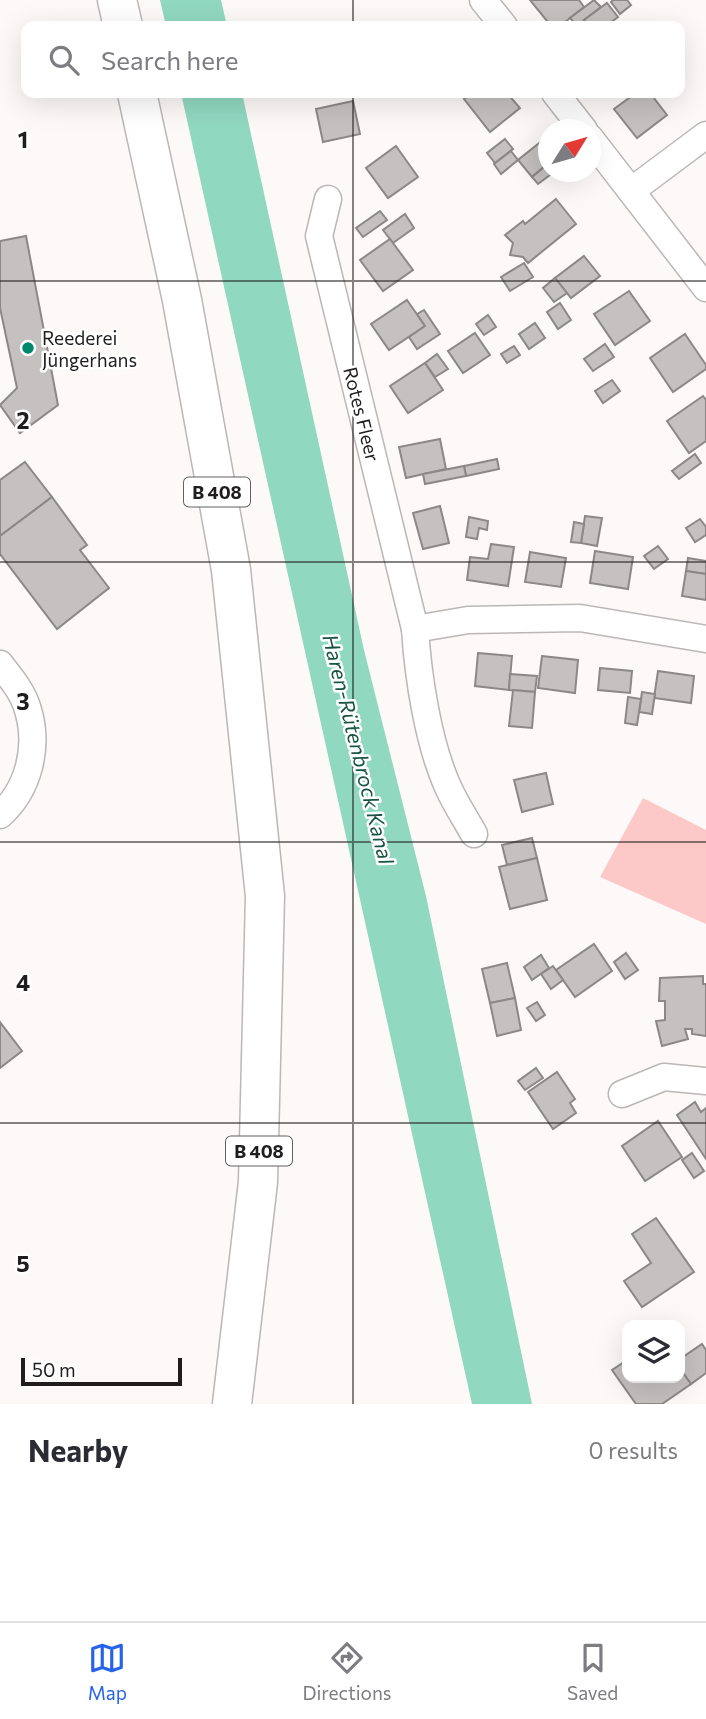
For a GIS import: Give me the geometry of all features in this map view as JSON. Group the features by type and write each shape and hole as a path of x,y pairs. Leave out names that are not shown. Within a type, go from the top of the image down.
{"main road":[{"path":"117,0 122,21"},
{"name":"B 408","path":"138,98 182,300 231,570 265,896 258,1182 232,1404"}],"street":[{"path":"483,0 500,21"},
{"path":"559,98 575,119"},
{"path":"631,191 706,135"},
{"path":"601,152 706,288"},
{"name":"Rotes Fleer","path":"328,199 318,236 415,629 418,671 438,760 448,787 474,834"},
{"path":"415,629 468,620 580,618 706,639"},
{"path":"0,664 20,691 28,710 32,733 32,759 22,787 0,815"},
{"path":"622,1094 664,1077 706,1082"}],"shaded area":[{"path":"643,798 706,830 706,924 600,877"}],"water":[{"path":"160,0 221,0 226,21 165,21"},
{"name":"Haren-Rütenbrock Kanal","path":"182,98 243,98 364,650 426,896 532,1404 472,1404"}],"building":[{"path":"530,0 579,0 584,7 566,21 547,21"},
{"path":"594,0 601,7 583,21 573,21 570,18"},
{"path":"627,0 631,5 620,14 611,2"},
{"path":"607,3 618,17 613,21 584,20"},
{"path":"511,98 520,108 490,132 464,99"},
{"path":"629,98 654,98 667,115 637,138 614,109"},
{"path":"353,101 360,134 323,142 316,109"},
{"path":"505,139 513,149 495,163 487,153"},
{"path":"538,144 538,172 532,177 518,160"},
{"path":"396,146 418,177 388,198 366,168"},
{"path":"511,151 518,160 501,174 494,164"},
{"path":"538,172 538,182 541,182 538,184 532,177"},
{"path":"556,199 576,224 528,263 523,257 510,255 513,243 505,235 523,221 525,224"},
{"path":"380,211 387,220 363,237 356,228"},
{"path":"405,214 414,228 393,243 383,230"},
{"name":"Reederei Jüngerhans","path":"26,236 58,405 20,433 0,405 17,388 0,308 0,241"},
{"path":"390,239 413,270 383,291 360,260"},
{"path":"584,256 600,276 571,298 555,278"},
{"path":"524,263 533,277 510,291 501,277"},
{"path":"555,278 567,293 554,302 543,288"},
{"path":"629,291 650,321 615,345 594,314"},
{"path":"407,300 425,326 389,350 371,324"},
{"path":"560,303 571,320 558,329 547,312"},
{"path":"424,310 440,334 417,349 409,337 425,326 417,314"},
{"path":"488,315 496,327 484,335 476,324"},
{"path":"535,323 545,338 529,349 519,334"},
{"path":"475,333 490,355 463,373 448,351"},
{"path":"685,334 706,369 673,392 650,358"},
{"path":"605,344 614,357 593,371 584,359"},
{"path":"514,346 520,355 507,363 501,354"},
{"path":"437,354 448,369 435,377 425,363"},
{"path":"425,363 443,390 408,413 390,386"},
{"path":"612,380 620,391 603,403 595,391"},
{"path":"703,396 706,400 706,441 689,453 667,421"},
{"path":"440,439 446,469 406,478 399,447"},
{"path":"695,454 701,463 679,479 672,471"},
{"path":"497,459 499,469 466,476 464,466"},
{"path":"25,462 52,497 0,536 0,480"},
{"path":"464,466 466,476 425,484 423,474"},
{"path":"52,497 87,545 80,550 109,588 57,629 0,554 0,536"},
{"path":"440,506 449,543 423,549 413,513"},
{"path":"585,516 602,518 597,546 581,543"},
{"path":"469,517 488,521 487,530 479,528 477,539 466,537"},
{"path":"700,519 706,527 706,535 695,542 686,528"},
{"path":"574,522 584,524 581,543 571,542"},
{"path":"491,544 514,547 508,586 467,580 470,557 488,559"},
{"path":"658,546 668,559 654,569 644,556"},
{"path":"595,551 633,557 628,589 590,583"},
{"path":"530,552 566,558 561,587 525,582"},
{"path":"688,558 706,561 706,574 686,571"},
{"path":"686,571 706,574 706,600 682,596"},
{"path":"478,653 512,656 509,690 475,686"},
{"path":"542,656 578,660 575,693 538,688"},
{"path":"600,668 632,671 630,693 598,690"},
{"path":"658,671 694,676 691,703 654,698"},
{"path":"510,674 537,676 535,692 509,690"},
{"path":"513,690 535,692 532,728 509,726"},
{"path":"642,692 655,694 652,714 639,712"},
{"path":"628,697 641,699 637,725 625,723"},
{"path":"546,773 553,804 522,812 514,780"},
{"path":"532,838 537,858 507,865 502,845"},
{"path":"537,858 547,900 510,909 499,867"},
{"path":"594,944 612,971 575,997 556,970"},
{"path":"626,953 638,970 625,979 614,962"},
{"path":"541,955 549,968 532,980 524,967"},
{"path":"507,963 515,998 490,1003 482,969"},
{"path":"553,966 563,980 551,989 541,974"},
{"path":"703,976 703,984 706,984 706,1036 692,1034 692,1029 685,1029 688,1039 662,1046 656,1021 665,1020 665,1001 659,1001 660,978"},
{"path":"515,998 521,1030 497,1036 490,1003"},
{"path":"537,1002 545,1015 536,1021 527,1008"},
{"path":"0,1022 22,1051 0,1068"},
{"path":"536,1068 543,1078 525,1090 518,1081"},
{"path":"557,1072 575,1099 570,1103 576,1113 553,1129 528,1092"},
{"path":"695,1102 701,1112 706,1108 706,1159 677,1115"},
{"path":"658,1121 682,1157 645,1181 622,1146"},
{"path":"692,1153 704,1171 694,1178 682,1160"},
{"path":"656,1218 694,1272 642,1307 624,1281 651,1263 632,1234"},
{"path":"702,1344 706,1350 706,1373 691,1384 685,1376 685,1356"},
{"path":"622,1363 622,1383 685,1383 685,1376 691,1384 662,1404 636,1404 612,1370"}],"place":[{"name":"Reederei Jüngerhans","path":"28,348"}]}
